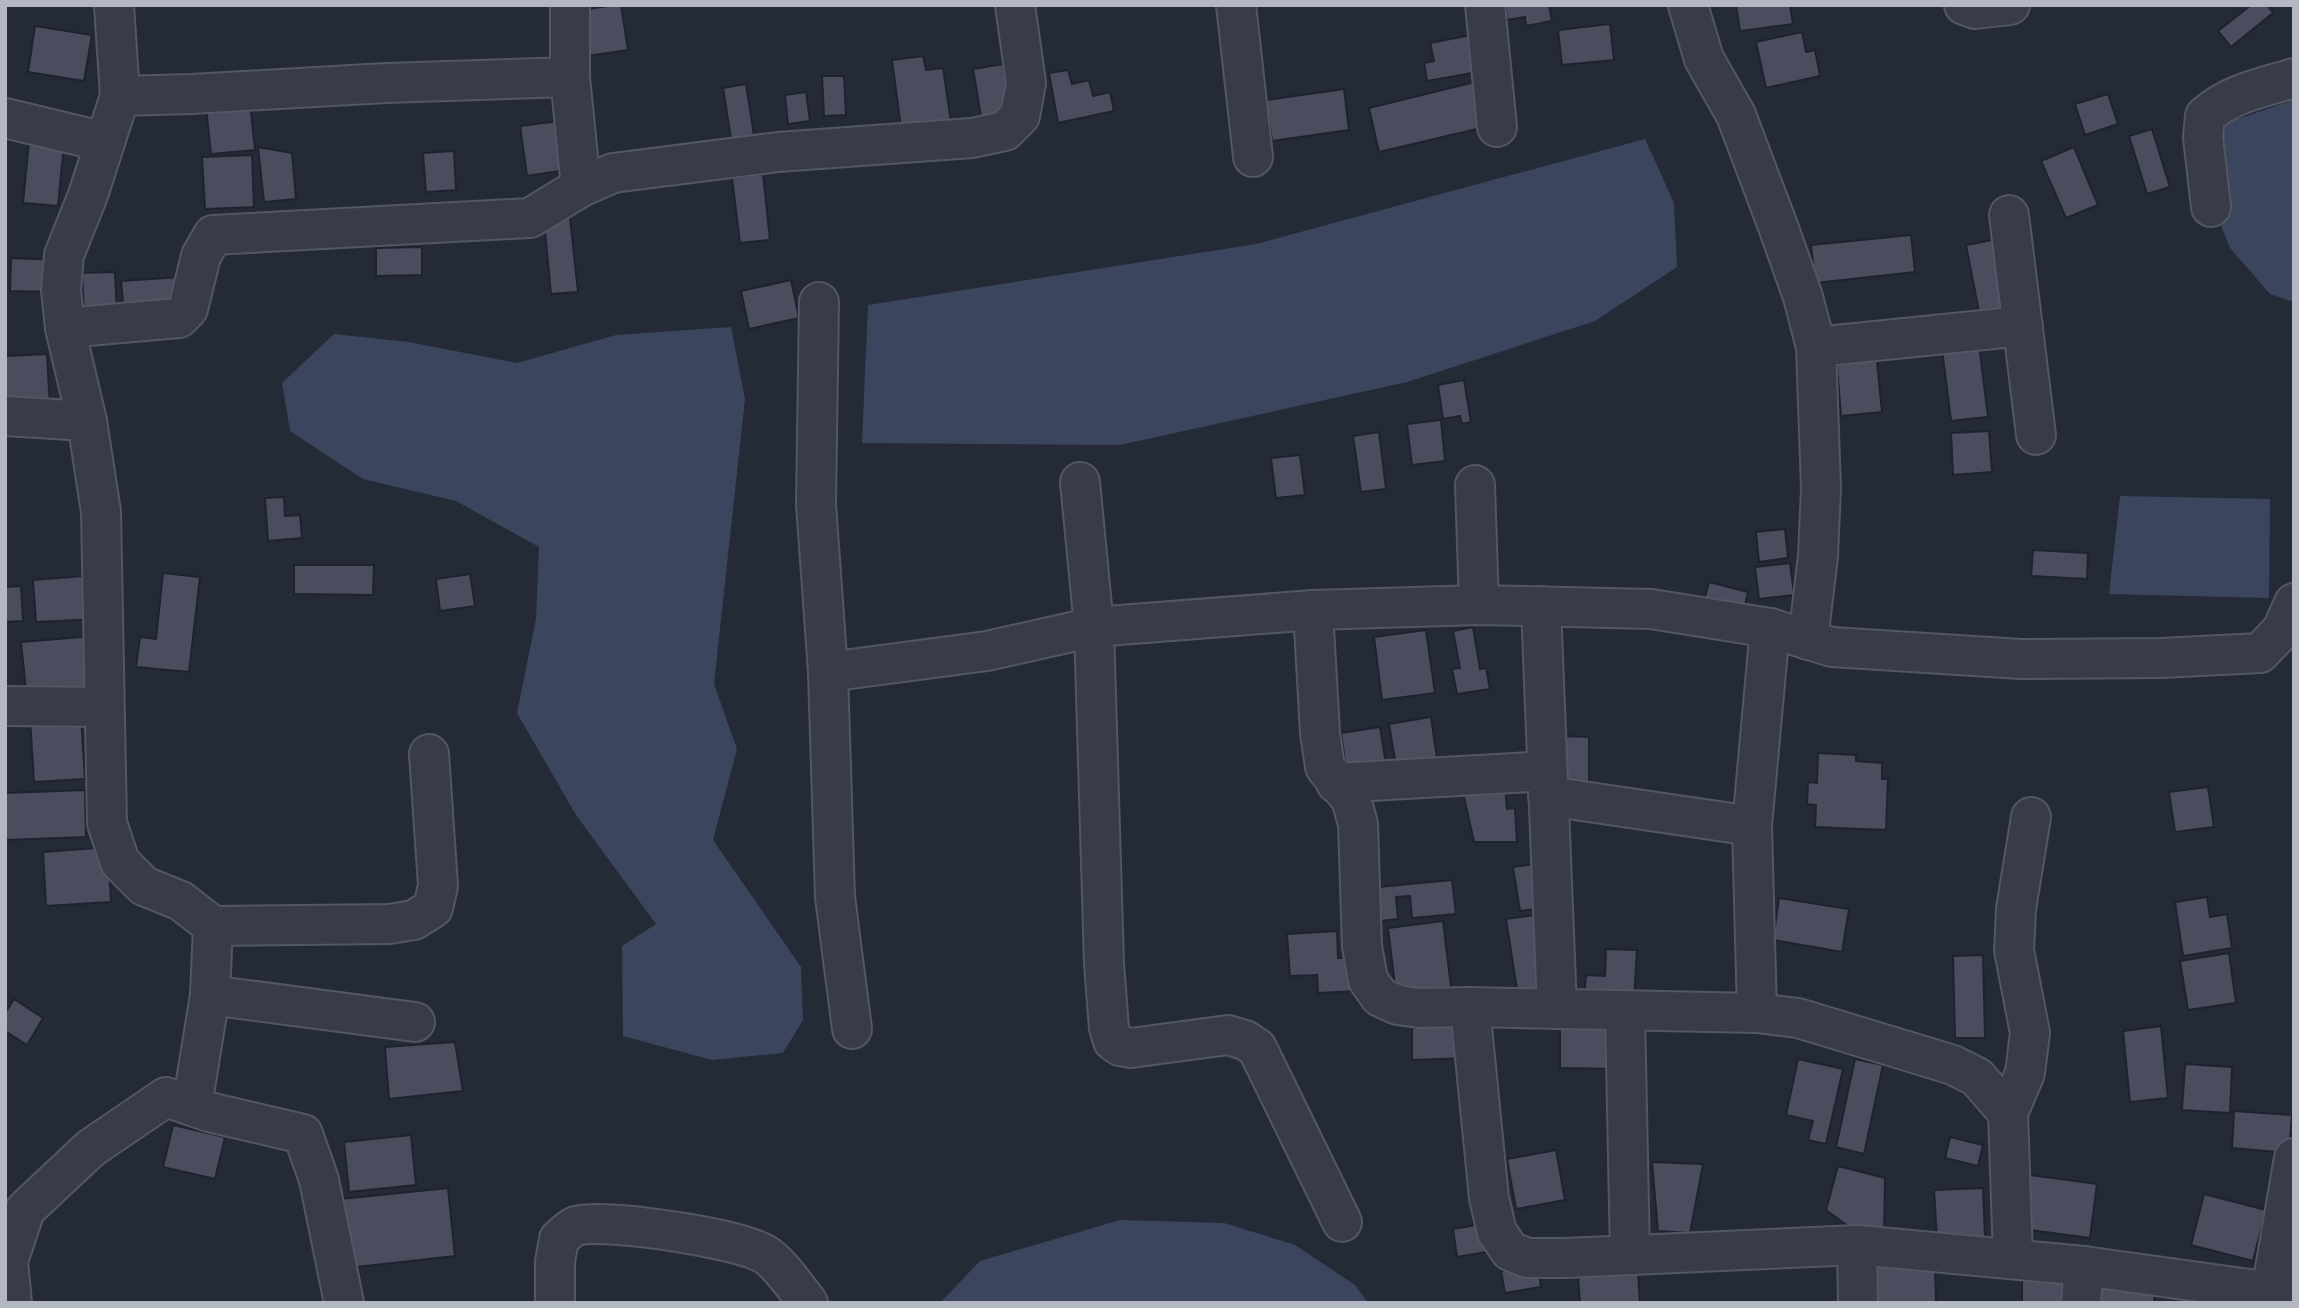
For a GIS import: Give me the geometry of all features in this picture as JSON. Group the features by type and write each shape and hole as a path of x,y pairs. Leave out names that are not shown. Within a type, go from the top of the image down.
{"street":[{"path":"114,5 120,96 88,195 64,255 61,290 65,328 87,421 101,512 107,823 120,862 144,886 181,901 213,926 389,924 414,920 433,908 438,886 429,754"},
{"path":"570,5 569,77 581,187"},
{"path":"65,328 179,318 188,309 201,256 213,235 530,218 581,187 613,173 778,152 972,138 1005,131 1020,116 1026,83 1015,5"},
{"path":"1236,5 1253,157"},
{"path":"1485,5 1497,127"},
{"path":"1688,5 1704,59 1736,115 1779,229 1803,297 1815,347 1821,489 1818,556 1808,640"},
{"path":"1964,5 1975,9 2010,5"},
{"path":"120,96 569,77"},
{"path":"2211,207 2203,137 2205,116 2220,102 2238,94 2294,78"},
{"path":"5,118 105,142"},
{"path":"2009,215 2036,435"},
{"path":"818,302 816,503 828,672 835,897 852,1029"},
{"path":"1815,347 2023,326"},
{"path":"5,416 87,421"},
{"path":"1080,482 1094,627 1104,964 1109,1028 1113,1041 1120,1046 1143,1048 1228,1035 1245,1040 1257,1048 1342,1222"},
{"path":"1475,485 1479,605"},
{"path":"828,672 987,650 1094,627 1313,610 1479,605 1651,609 1770,628 1832,648 2021,659 2260,653 2282,630 2294,603"},
{"path":"1541,606 1557,1009"},
{"path":"1313,610 1320,733 1325,767 1351,799 1358,824 1362,946 1368,980 1380,997 1398,1005 1419,1008 1757,1013 1798,1018 1953,1065 1977,1076 2008,1113"},
{"path":"1757,1013 1752,825 1770,628"},
{"path":"5,706 104,707"},
{"path":"1336,783 1548,783 1752,825"},
{"path":"2013,1258 2008,1113 2025,1073 2030,1033 2014,950 2016,909 2031,817"},
{"path":"192,1106 210,995 213,926"},
{"path":"210,995 415,1022"},
{"path":"1470,1007 1489,1198 1497,1232 1510,1251 1527,1258 1857,1245 2013,1258 2083,1284 2282,1296 2294,1158"},
{"path":"1625,1011 1630,1255"},
{"path":"12,1303 8,1261 26,1210 91,1148 166,1097 303,1134 319,1180 344,1303"},
{"path":"555,1303 555,1262 559,1239 575,1227 609,1223 716,1238 766,1255 808,1303"},
{"path":"1857,1245 1858,1303"}],"water":[{"path":"2294,100 2294,302 2270,294 2230,248 2218,218 2214,127"},
{"path":"1645,139 1674,203 1677,267 1595,321 1407,382 1120,445 862,443 868,305 1256,244"},
{"path":"731,327 745,399 714,684 737,749 713,840 801,967 803,1020 783,1053 712,1060 623,1036 622,946 656,924 576,815 517,713 536,619 539,547 456,501 363,479 290,431 282,383 334,334 409,342 517,363 616,335"},
{"path":"2120,496 2270,499 2269,598 2109,594"},
{"path":"1120,1220 1224,1223 1295,1245 1355,1285 1368,1303 940,1303 980,1261"}],"building":[{"path":"621,5 628,50 588,56 582,10"},
{"path":"1505,5 1549,5 1552,21 1526,26 1525,17 1507,20"},
{"path":"1736,5 1790,5 1793,24 1740,31"},
{"path":"2251,5 2267,5 2273,13 2231,47 2218,31"},
{"path":"1610,24 1614,60 1562,65 1558,30"},
{"path":"35,26 92,35 84,81 28,72"},
{"path":"1802,32 1806,52 1815,50 1820,76 1766,88 1756,42"},
{"path":"1471,35 1478,72 1427,81 1424,63 1434,61 1430,43"},
{"path":"923,56 926,70 943,68 951,122 901,128 892,60"},
{"path":"1003,64 1012,119 982,123 973,69"},
{"path":"1068,70 1072,84 1089,80 1093,96 1110,92 1114,111 1058,123 1049,73"},
{"path":"822,76 844,76 846,115 824,116"},
{"path":"1479,81 1481,128 1379,152 1369,108"},
{"path":"746,84 755,142 732,145 723,88"},
{"path":"1344,89 1349,130 1272,141 1266,100"},
{"path":"806,92 810,121 788,124 785,95"},
{"path":"2108,94 2118,124 2085,135 2075,104"},
{"path":"250,102 255,150 211,154 206,107"},
{"path":"559,121 566,170 527,176 520,126"},
{"path":"2152,129 2170,187 2147,194 2129,136"},
{"path":"29,141 64,144 58,206 23,203"},
{"path":"258,147 292,153 296,199 264,202"},
{"path":"2074,147 2098,205 2066,218 2041,161"},
{"path":"454,151 456,190 426,192 423,153"},
{"path":"252,155 254,207 205,209 202,157"},
{"path":"763,174 770,240 740,243 732,178"},
{"path":"570,218 578,292 551,294 544,220"},
{"path":"1911,235 1915,272 1815,283 1811,245"},
{"path":"2003,238 2017,315 1981,322 1966,245"},
{"path":"422,247 422,275 376,276 376,248"},
{"path":"11,258 58,260 56,292 10,291"},
{"path":"115,272 117,313 84,314 82,273"},
{"path":"181,277 184,309 124,313 121,281"},
{"path":"791,280 799,318 749,329 741,291"},
{"path":"1978,337 1988,417 1951,421 1941,341"},
{"path":"1876,351 1882,412 1841,416 1836,355"},
{"path":"47,354 50,407 5,409 5,356"},
{"path":"1464,380 1471,422 1462,424 1460,416 1443,419 1438,385"},
{"path":"1441,420 1445,461 1412,465 1407,424"},
{"path":"1989,431 1992,472 1953,475 1951,433"},
{"path":"1379,432 1386,489 1361,492 1353,436"},
{"path":"1300,455 1305,495 1276,498 1271,458"},
{"path":"284,497 285,516 300,515 302,538 268,541 265,498"},
{"path":"1785,529 1788,558 1759,562 1756,532"},
{"path":"2033,550 2088,553 2087,579 2031,576"},
{"path":"1790,563 1794,595 1759,599 1755,567"},
{"path":"294,565 374,565 373,595 294,594"},
{"path":"163,573 200,577 189,672 136,667 140,637 156,639"},
{"path":"470,574 475,606 440,611 436,579"},
{"path":"97,575 100,619 36,622 33,580"},
{"path":"1709,582 1748,592 1742,618 1702,608"},
{"path":"21,586 23,621 5,622 5,587"},
{"path":"1473,627 1480,669 1486,668 1490,689 1457,694 1452,669 1460,668 1453,631"},
{"path":"1426,630 1435,693 1382,700 1374,637"},
{"path":"94,636 97,686 26,690 21,642"},
{"path":"81,716 85,779 34,782 30,719"},
{"path":"1431,717 1438,765 1397,772 1389,724"},
{"path":"1380,727 1387,770 1347,776 1341,733"},
{"path":"1562,736 1589,737 1589,794 1561,794"},
{"path":"1818,753 1856,755 1856,761 1882,763 1882,779 1888,779 1886,830 1815,827 1816,805 1807,804 1808,782 1817,783"},
{"path":"1505,787 1507,809 1515,808 1517,842 1474,842 1462,788"},
{"path":"2208,787 2214,827 2175,832 2169,792"},
{"path":"85,790 86,837 5,840 5,793"},
{"path":"108,847 111,902 46,906 43,852"},
{"path":"1542,863 1549,907 1520,911 1513,867"},
{"path":"1452,880 1456,914 1412,918 1410,896 1396,897 1398,919 1380,921 1378,887"},
{"path":"2207,897 2210,917 2227,914 2232,948 2183,956 2175,902"},
{"path":"1779,898 1849,909 1842,952 1773,940"},
{"path":"1541,914 1553,991 1518,996 1506,919"},
{"path":"1443,921 1451,987 1396,994 1388,928"},
{"path":"1337,931 1338,958 1355,958 1357,991 1318,993 1317,975 1290,976 1287,934"},
{"path":"1606,949 1637,950 1634,1001 1584,998 1586,975 1605,976"},
{"path":"2229,953 2236,1003 2188,1010 2180,961"},
{"path":"1983,955 1985,1038 1955,1038 1953,956"},
{"path":"14,999 43,1018 27,1045 5,1031 5,1013"},
{"path":"1560,1015 1621,1020 1622,1069 1560,1068"},
{"path":"1467,1026 1467,1058 1412,1060 1412,1028"},
{"path":"2161,1026 2168,1098 2130,1102 2123,1031"},
{"path":"455,1042 463,1091 389,1099 385,1047"},
{"path":"1798,1059 1843,1069 1826,1144 1808,1140 1813,1121 1786,1115"},
{"path":"1855,1059 1883,1065 1864,1154 1836,1147"},
{"path":"2185,1064 2232,1067 2230,1113 2182,1110"},
{"path":"2234,1111 2292,1115 2289,1153 2232,1148"},
{"path":"173,1125 225,1137 215,1179 163,1167"},
{"path":"411,1135 416,1185 349,1192 344,1142"},
{"path":"1950,1137 1983,1145 1978,1166 1945,1158"},
{"path":"1556,1150 1565,1200 1516,1209 1507,1159"},
{"path":"1652,1162 1703,1164 1690,1233 1658,1231"},
{"path":"1838,1166 1885,1178 1884,1236 1862,1236 1826,1210"},
{"path":"2023,1174 2097,1184 2090,1238 2016,1228"},
{"path":"448,1188 455,1256 348,1268 341,1199"},
{"path":"1983,1188 1985,1237 1937,1239 1934,1190"},
{"path":"2204,1194 2266,1210 2253,1261 2191,1245"},
{"path":"1487,1223 1492,1251 1457,1257 1453,1229"},
{"path":"1538,1264 1541,1287 1505,1293 1501,1271"},
{"path":"1874,1267 1935,1267 1936,1303 1874,1303"},
{"path":"1638,1272 1640,1303 1580,1303 1578,1275"},
{"path":"2022,1279 2064,1279 2064,1303 2022,1303"},
{"path":"2098,1282 2155,1283 2154,1303 2098,1303"}]}
